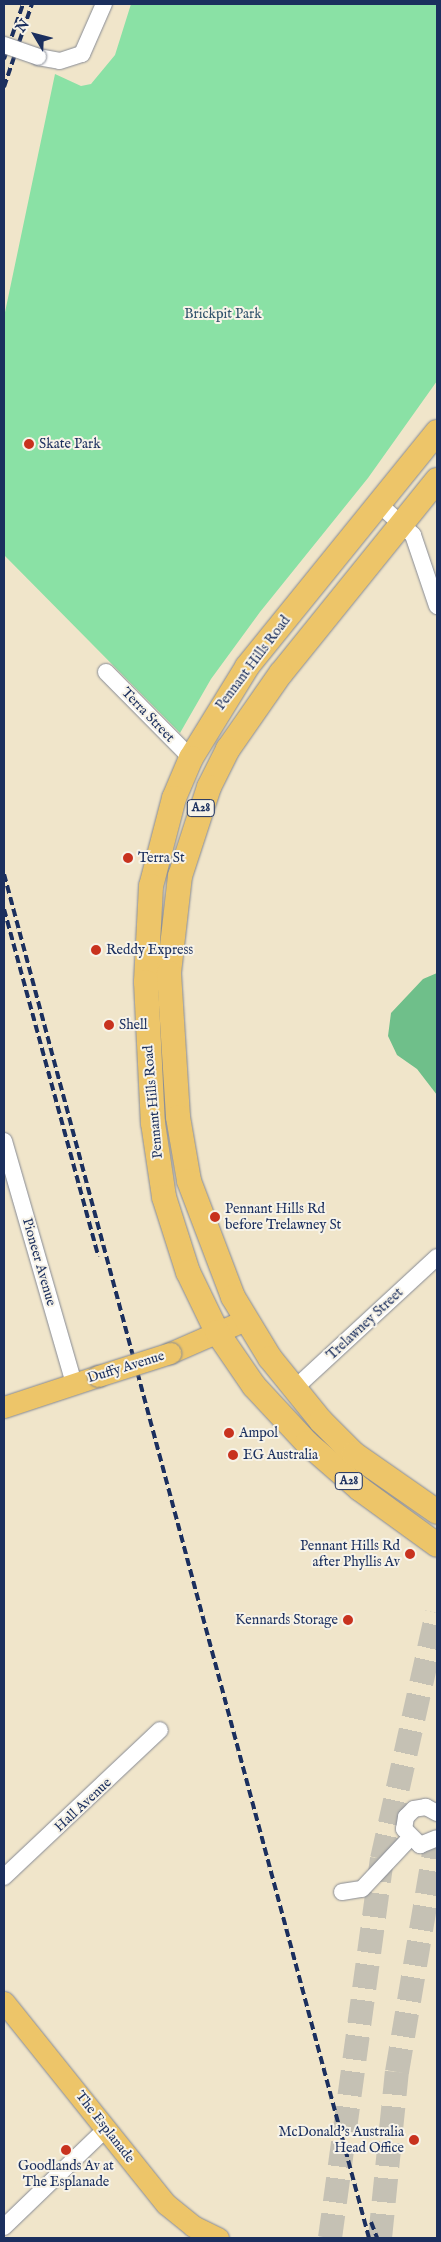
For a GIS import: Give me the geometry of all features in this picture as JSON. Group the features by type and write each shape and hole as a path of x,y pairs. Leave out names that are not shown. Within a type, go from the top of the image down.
{"highway":[{"name":"Pennant Hills Road","path":"437,432 247,668 191,758 174,798 151,886 147,1021 164,1197 188,1272 217,1332 254,1386 307,1443 360,1489 437,1545"},
{"name":"Pennant Hills Road","path":"437,480 245,721 209,787 180,876 169,973 178,1117 199,1214 245,1320 294,1390 354,1454 437,1512"}],"main road":[{"name":"Duffy Avenue","path":"4,1407 170,1353 245,1320"},
{"name":"The Esplanade","path":"4,2002 173,2211 218,2238"}],"street":[{"path":"4,45 38,57 60,61 82,54 104,4"},
{"path":"379,504 413,535 437,606"},
{"name":"Terra Street","path":"106,672 191,758"},
{"name":"Pioneer Avenue","path":"4,1141 74,1383"},
{"name":"Trelawney Street","path":"294,1390 437,1257"},
{"name":"Hall Avenue","path":"4,1877 160,1730"},
{"path":"435,1846 409,1839 404,1829 410,1812 426,1807 437,1813"},
{"path":"342,1892 362,1888 409,1839"},
{"path":"4,2227 107,2128"}],"green space":[{"name":"Brickpit Park","path":"131,4 437,4 437,381 368,478 260,612 211,679 180,733 4,555 4,317 55,74 81,86 91,84 115,55"},
{"path":"437,973 437,1095 417,1069 397,1055 388,1036 391,1013 423,979"}],"tunnel":[{"path":"330,2238 382,1859 437,1613"},
{"path":"380,2238 397,2072 437,1836"}],"railway":[{"path":"4,59 23,4"},
{"path":"4,87 32,4"},
{"path":"4,874 369,2238"},
{"path":"4,909 98,1256"},
{"path":"371,2222 377,2238"}],"place":[{"name":"Skate Park","path":"29,444"},
{"name":"Terra St","path":"128,858"},
{"name":"Reddy Express","path":"96,950"},
{"name":"Shell","path":"109,1025"},
{"name":"Pennant Hills Rd before Trelawney St","path":"215,1217"},
{"name":"Ampol","path":"229,1433"},
{"name":"EG Australia","path":"233,1455"},
{"name":"Pennant Hills Rd after Phyllis Av","path":"410,1554"},
{"name":"Kennards Storage","path":"348,1620"},
{"name":"McDonald's Australia Head Office","path":"414,2140"},
{"name":"Goodlands Av at The Esplanade","path":"66,2150"}]}
